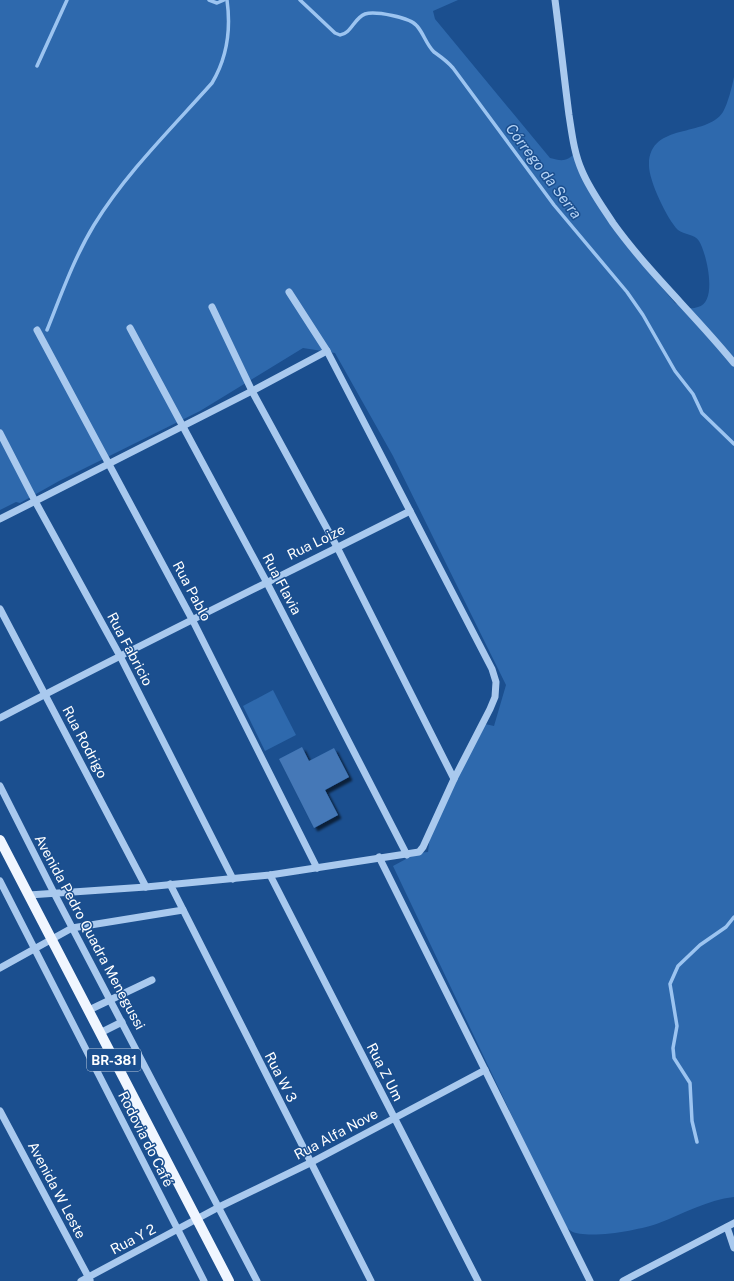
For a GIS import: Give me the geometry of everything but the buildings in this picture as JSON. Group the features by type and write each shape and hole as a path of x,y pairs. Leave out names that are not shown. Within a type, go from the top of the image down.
{"main road":[{"name":"BR-381","path":"0,840 229,1281"}],"street":[{"path":"555,0 575,151 582,171 595,197 630,246 662,284 704,327 734,363"},
{"path":"29,895 146,887 270,875 419,852 423,847 454,779 490,709 494,697 496,682 492,669 327,350 289,292"},
{"path":"212,307 252,391 338,547 454,779"},
{"name":"Rua Flavia","path":"130,328 266,581 407,855"},
{"name":"Rua Pablo","path":"37,330 110,463 193,620 317,868"},
{"path":"0,519 252,391 327,350"},
{"name":"Rua Fabricio","path":"0,433 35,501 120,656 233,878"},
{"name":"Rua Loize","path":"0,718 193,620 266,581 410,511"},
{"name":"Rua Rodrigo","path":"0,609 146,887"},
{"name":"Avenida Pedro Quadra Menegussi","path":"0,786 54,894 257,1281"},
{"path":"379,857 590,1281"},
{"name":"Rua Z Um","path":"270,875 478,1281"},
{"name":"Rodovia do Café","path":"0,881 204,1281"},
{"name":"Rua W 3","path":"170,884 371,1281"},
{"path":"0,968 72,928 183,910"},
{"path":"88,1010 152,980"},
{"path":"100,1033 122,1022"},
{"name":"Rua Alfa Nove","path":"197,1220 310,1163 485,1070"},
{"name":"Avenida W Leste","path":"0,1111 89,1279"},
{"name":"Rua Y 2","path":"81,1281 89,1279 197,1220"},
{"path":"626,1280 731,1225 734,1248"}],"shaded area":[{"path":"0,0 458,0 433,11 435,19 550,158 564,160 575,153 586,186 631,251 675,303 689,308 695,308 704,304 708,297 709,277 705,256 699,241 678,230 669,217 655,189 649,164 652,151 659,142 668,136 715,120 723,112 734,77 734,1197 714,1201 651,1226 627,1231 589,1235 571,1231 564,1225 393,866 417,853 428,852 432,819 485,724 494,726 506,685 393,456 335,353 303,348 200,411 59,481 20,503 16,502 0,510"},
{"path":"273,690 296,735 265,751 243,706"}],"waterway":[{"path":"37,66 67,0"},
{"name":"Córrego da Serra","path":"209,0 217,3 224,0"},
{"path":"47,330 80,250 94,225 120,187 212,83 221,64 227,43 227,0"},
{"name":"Córrego da Serra","path":"300,0 335,33 340,35 347,32 361,16 370,13 400,17 417,26 431,49 453,68 554,205 627,292 643,315 675,371 693,394 702,413 734,444"},
{"path":"697,1142 692,1121 690,1083 674,1058 673,1048 677,1026 670,984 678,966 700,945 726,927 734,917"}]}
